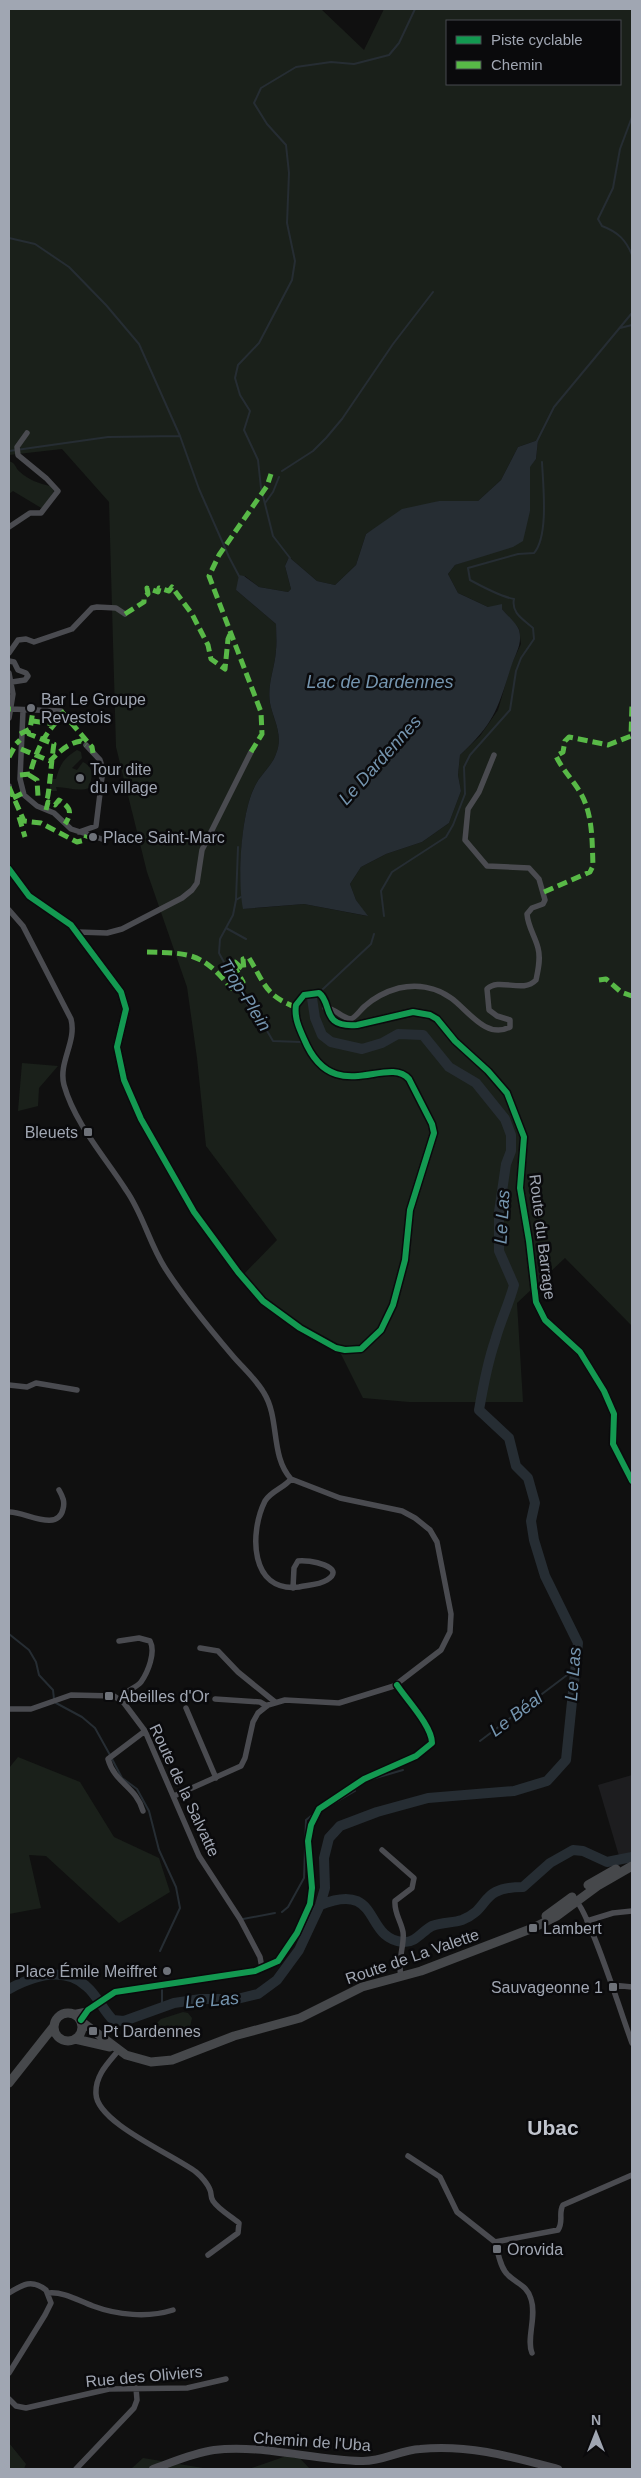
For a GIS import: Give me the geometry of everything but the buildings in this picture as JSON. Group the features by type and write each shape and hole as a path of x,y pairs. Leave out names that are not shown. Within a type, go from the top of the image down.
{"main road":[{"name":"Route de La Valette","path":"572,1902 584,1888 604,1874 632,1862"},
{"name":"Route de La Valette","path":"75,2039 115,2049 141,2060 172,2060 234,2036 300,2018 351,1992 439,1964 519,1932 572,1902 598,1884 632,1866"},
{"path":"9,2083 37,2047 54,2026 60,2015 73,2013 81,2021 82,2030 75,2039 48,2040 37,2047"},
{"name":"Route de La Valette","path":"81,2021 115,2049"},
{"path":"54,2026 56,2034 61,2039"}],"street":[{"path":"9,528 30,513 41,513 58,491 18,454 17,447 27,433"},
{"path":"9,653 18,640 26,639 34,642 72,629 92,608 109,606 125,614"},
{"path":"9,661 14,662 18,670 26,673 28,676 25,680 12,682"},
{"path":"9,673 12,682 9,718"},
{"path":"11,709 61,712"},
{"path":"23,710 20,779 24,795 35,805 54,813 71,829 102,839"},
{"path":"79,832 96,826 103,783 101,762 86,745"},
{"path":"9,869 29,896 65,920 78,932 107,933 122,929 176,901 192,890 196,884 202,850 251,752"},
{"path":"325,1008 330,1008 342,1017 351,1019 365,1006 393,990 420,986 435,990 451,998 482,1025 497,1029 510,1027 510,1020 497,1016 489,1010 487,990 495,986 527,986 536,980 540,958 528,924 527,914 532,908 543,904 545,900 539,879 529,868 487,866 476,856 465,840 468,809 479,792 494,755"},
{"path":"9,910 23,926 71,1019 73,1030 62,1076 72,1103 109,1166 130,1194 165,1268 230,1353 264,1392 272,1414 280,1459 291,1479 340,1498 402,1511 420,1521 435,1537 451,1614 449,1636 441,1650 397,1684 339,1703 285,1700 267,1706 258,1713 251,1727 243,1764 174,1796"},
{"name":"Route du Barrage","path":"78,932 123,995 126,1010 117,1046 124,1080 141,1119 194,1212 238,1272 269,1306 300,1328 336,1348 355,1350 367,1345 381,1330 392,1305 405,1260 410,1210 432,1143 434,1130 410,1079 404,1074 393,1072 366,1077 349,1076 330,1071 318,1064 309,1050 296,1016 296,1003 304,995 317,993 323,996 325,1008 338,1023 347,1025 357,1025 416,1012 433,1016 507,1093 524,1140 520,1184 536,1302 545,1320 580,1352 604,1391 614,1414 613,1444 632,1481"},
{"path":"9,1385 27,1387 36,1383 78,1390"},
{"path":"291,1479 267,1499 256,1536 256,1554 262,1572 280,1586 293,1588 326,1581 331,1576 331,1569 323,1563 305,1560 298,1561 294,1568 293,1588"},
{"path":"9,1512 48,1521 55,1520 60,1516 64,1507 64,1500 58,1490"},
{"path":"9,1709 31,1709 71,1694 114,1696 120,1699 124,1693 140,1682 151,1659 152,1648 150,1641 143,1638 119,1641"},
{"path":"200,1648 218,1651 238,1672 275,1702"},
{"path":"81,2021 89,2010 112,1992 262,1968 273,1964 284,1954 310,1904 312,1888 308,1841 318,1811 364,1779 409,1760 430,1745 431,1735 397,1684"},
{"path":"215,1698 260,1702 267,1706"},
{"name":"Route de la Salvatte","path":"120,1699 145,1731 199,1856 240,1919 260,1957 262,1968"},
{"path":"186,1708 216,1778"},
{"path":"143,1811 134,1792 116,1776 109,1763 111,1757 145,1731"},
{"path":"382,1850 414,1878 412,1888 396,1901 403,1937 401,1976"},
{"path":"572,1902 587,1921 632,2043"},
{"path":"587,1921 613,1913 632,1911"},
{"path":"612,1985 632,1987"},
{"path":"73,2013 89,2010"},
{"path":"115,2049 102,2070 96,2087 96,2096 104,2113 137,2137 196,2173 210,2191 214,2203 239,2223 238,2233 208,2255"},
{"path":"408,2156 437,2174 444,2182 457,2212 495,2242 505,2272 524,2286 532,2300 533,2330 530,2345 532,2353"},
{"path":"495,2242 558,2230 561,2223 563,2205 632,2175"},
{"path":"9,2292 24,2284 31,2283 40,2286 48,2293 51,2303 9,2373"},
{"path":"48,2293 60,2294 124,2314 147,2315 173,2310"},
{"name":"Rue des Oliviers","path":"9,2399 11,2406 26,2408 100,2390 187,2388 226,2379"},
{"path":"76,2469 134,2408 136,2388"},
{"name":"Chemin de l'Uba","path":"153,2469 186,2456 220,2450 362,2462 412,2450 440,2448 472,2450 509,2456 558,2469"}],"shaded area":[{"path":"9,9 321,9 364,50 384,9 632,9 632,1326 565,1258 517,1303 523,1402 409,1402 363,1398 338,1348 295,1325 242,1276 277,1240 206,1146 197,1058 187,987 147,872 116,747 109,502 62,449 9,455","holes":["538,440 536,459 530,466 530,511 492,552 455,565 448,574 458,593 488,607 502,609 519,629 521,644 511,665 498,710 480,736 460,755 458,775 461,791 449,823 422,842 386,854 361,867 350,884 356,900 367,916 304,904 244,909 241,864 246,812 255,786 272,763 279,740 269,696 276,647 276,624 236,590 245,576 259,587 288,592 291,589 285,566 289,557 317,581 335,585 356,565 366,534 379,526 439,501 478,501 501,480 518,447"]},
{"path":"9,461 26,477 50,486 54,491 43,509 13,491 9,494"},
{"path":"77,750 81,752 82,758 72,768 77,770 83,762 87,764 91,770 92,777 89,788 56,787 57,791 50,791 50,779 56,779 63,762"},
{"path":"22,1063 58,1066 39,1088 38,1106 18,1111"},
{"path":"18,1757 80,1782 114,1837 159,1858 170,1892 119,1923 46,1856 29,1855 41,1908 9,1914 9,1768"},
{"path":"632,1775 632,1852 619,1856 598,1785"},
{"path":"183,2012 188,2013 192,2018 190,2027 174,2033 165,2032 158,2028 157,2023 161,2019"},
{"path":"9,2443 26,2464 24,2469 9,2469"},
{"path":"295,2453 310,2469 249,2469"},
{"path":"143,2458 209,2469 131,2469"}],"water":[{"name":"Lac de Dardennes","path":"538,440 536,459 530,467 530,511 523,541 513,547 455,565 448,574 458,593 488,607 502,604 502,609 514,622 520,635 518,649 493,716 480,734 460,755 458,775 461,791 449,823 422,842 386,854 361,867 350,884 356,900 368,916 304,904 243,909 240,864 246,812 255,786 274,758 279,740 269,696 276,647 276,624 236,590 239,575 244,576 259,587 288,592 291,589 285,566 289,557 317,581 335,585 356,565 366,534 402,509 439,501 478,501 501,480 518,447"}],"waterway":[{"path":"290,558 273,536 261,488 258,460 244,430 250,411 240,395 235,378 238,365 259,343 292,280 295,261 287,223 289,173 286,145 267,124 254,103 261,88 296,67 331,62 354,64 389,55 399,43 415,9"},
{"path":"632,117 620,149 613,188 598,219 602,226 621,237 632,255"},
{"path":"9,238 35,244 69,267 106,305 139,344 180,436 199,489 239,576"},
{"path":"282,471 313,451 326,438 342,419 393,344 433,292"},
{"name":"Le Dardennes","path":"537,441 554,407 632,313"},
{"path":"620,328 632,325"},
{"path":"9,451 108,437 180,436"},
{"path":"384,916 381,891 392,872 446,837 453,825 465,794 464,767 470,755 510,710 516,671 521,658 534,639 533,628 516,612 514,599 498,594 470,580 468,568 518,554 534,553 542,535 544,509 542,462"},
{"path":"265,503 273,492 279,477"},
{"name":"Trop-Plein","path":"236,900 238,847"},
{"name":"Trop-Plein","path":"241,897 236,900 233,915 220,939 219,953 248,1006 257,1014 273,1041 301,1042"},
{"path":"226,928 246,939"},
{"path":"323,989 371,944 374,934"},
{"name":"Le Las","path":"9,1989 38,1977 48,1975 68,1976 86,1986 113,2020 124,2021 174,2003 201,1999 237,1999 258,1994 277,1980 299,1950 320,1905 325,1888 324,1858 329,1838 340,1826 377,1812 428,1798 514,1791 547,1781 566,1760 578,1643 545,1576 534,1540 531,1521 535,1503 528,1478 516,1466 509,1438 479,1410 490,1358 514,1285 499,1251 499,1212 506,1164 511,1151 511,1135 505,1119 476,1083 449,1067 423,1035 398,1034 382,1043 362,1049 331,1042 322,1035 315,1018 312,998"},
{"path":"9,1634 29,1650 36,1662 39,1675 53,1690 54,1699"},
{"name":"Le Béal","path":"480,1741 575,1669"},
{"path":"56,1703 82,1717 95,1728 110,1755"},
{"path":"112,1759 122,1778 137,1789 149,1811 159,1850 176,1887 180,1908 160,1951"},
{"name":"Le Béal","path":"372,1779 403,1770"},
{"name":"Le Béal","path":"329,1806 355,1791"},
{"name":"Le Béal","path":"282,1912 288,1907 304,1878 306,1820 316,1812"},
{"path":"320,1905 340,1899 354,1900 363,1905 390,1939 408,1942 432,1926 459,1921 471,1915 486,1899 499,1891 523,1887 550,1863 573,1850 583,1851 607,1862 632,1857"},
{"name":"Le Béal","path":"243,1919 275,1913"},
{"path":"162,1986 162,2007"}],"marked path":[{"path":"251,752 262,734 261,712 209,576 219,555 267,486 271,474"},
{"path":"125,614 144,602 144,597 148,594 147,588 158,592 159,588 169,591 172,587 192,614 208,645 211,659 225,669 228,639 231,632"},
{"path":"544,892 590,872 593,866 590,818 584,800 556,756 563,752 565,741 569,737 608,745 631,736 632,705"},
{"path":"20,734 30,729 33,711"},
{"path":"61,711 92,747 93,753"},
{"path":"20,775 30,774 35,757 46,735 64,715"},
{"path":"33,721 53,724"},
{"path":"28,731 29,734 54,744 47,799"},
{"path":"9,757 20,740"},
{"path":"21,749 50,761 60,751 72,744 81,741 86,745"},
{"path":"29,775 37,780 38,796"},
{"path":"9,787 24,821 41,823 77,842 85,840 87,835"},
{"path":"13,798 23,793"},
{"path":"46,810 48,802 55,805 59,800 68,808 70,813 65,824"},
{"path":"19,817 25,837"},
{"path":"147,952 175,953 195,957 212,968 231,988 243,982 232,962 235,962 244,970 243,959 249,958 271,993 285,1003 295,1007"},
{"path":"599,980 606,979 621,992 632,996"}],"cycle path":[{"path":"9,869 29,896 71,925 121,992 126,1009 117,1047 124,1080 141,1119 194,1212 238,1272 263,1301 300,1328 336,1348 345,1350 361,1349 381,1330 393,1305 405,1260 410,1210 434,1133 432,1124 409,1079 399,1073 387,1072 344,1076 330,1071 316,1060 299,1027 296,1018 296,1005 304,995 319,993 323,997 332,1019 337,1023 345,1025 357,1025 413,1012 430,1015 437,1019 455,1041 488,1071 507,1093 524,1137 520,1188 529,1241 536,1302 545,1320 580,1352 604,1391 614,1414 613,1444 632,1481"},
{"path":"81,2020 88,2010 115,1992 255,1971 278,1961 297,1933 310,1904 312,1888 308,1841 311,1825 319,1809 364,1779 416,1756 432,1743 428,1729 397,1685"}],"place":[{"name":"Bar Le Groupe Revestois","path":"31,708"},
{"name":"Tour dite du village","path":"80,778"},
{"name":"Place Saint-Marc","path":"93,837"},
{"name":"Bleuets","path":"88,1132"},
{"name":"Abeilles d'Or","path":"109,1696"},
{"name":"Lambert","path":"533,1928"},
{"name":"Place Émile Meiffret","path":"167,1971"},
{"name":"Sauvageonne 1","path":"613,1987"},
{"name":"Pt Dardennes","path":"93,2031"},
{"name":"Orovida","path":"497,2249"}],"district":[{"name":"Ubac","path":"553,2128"}]}
